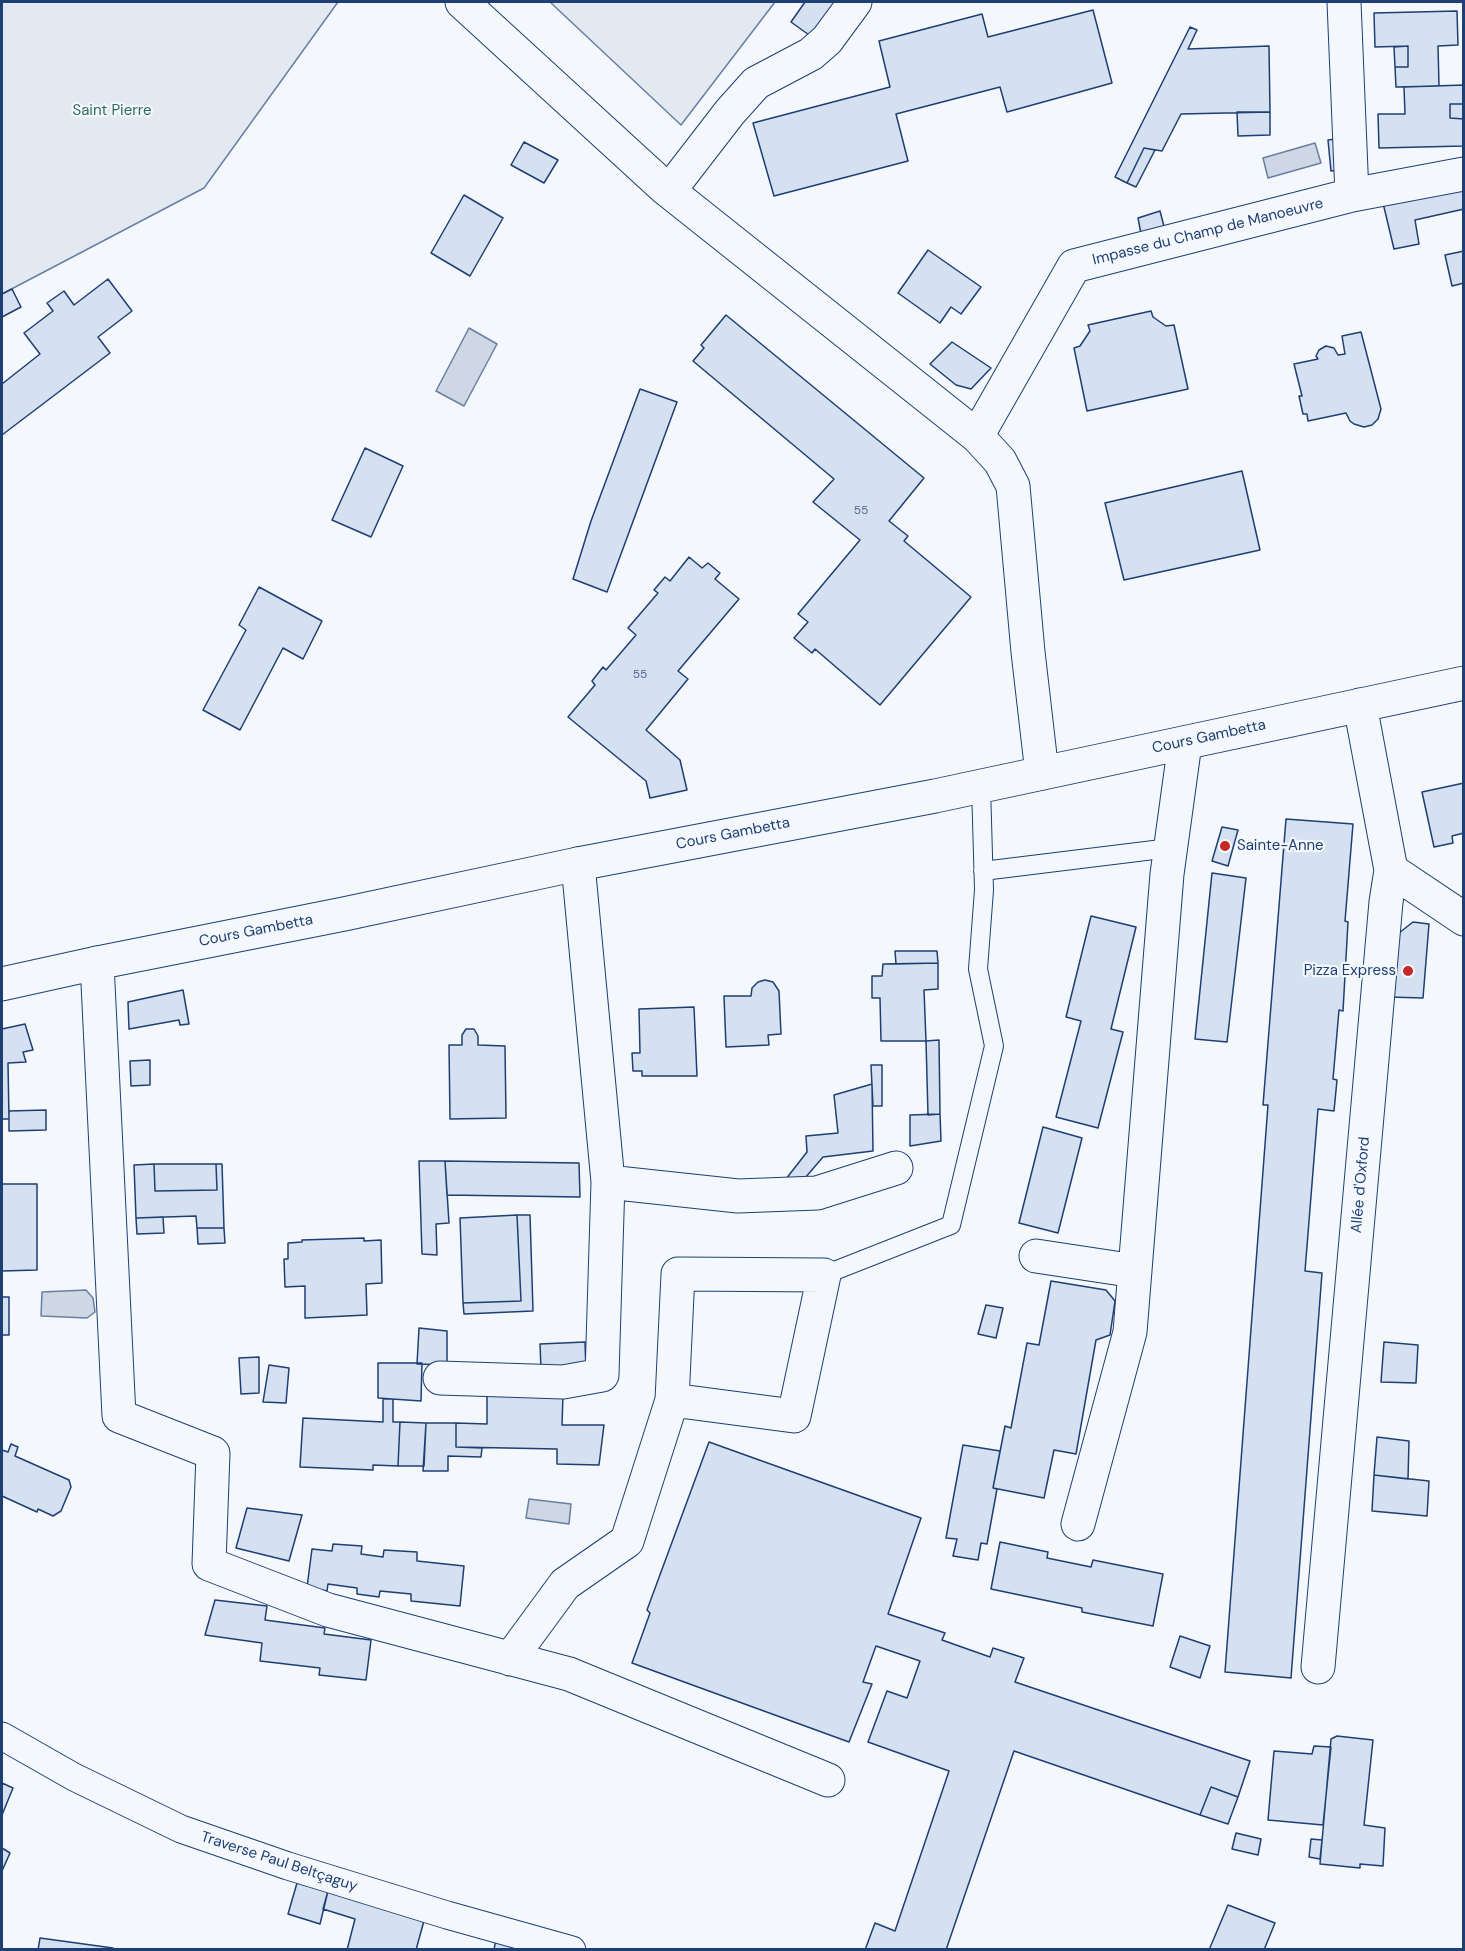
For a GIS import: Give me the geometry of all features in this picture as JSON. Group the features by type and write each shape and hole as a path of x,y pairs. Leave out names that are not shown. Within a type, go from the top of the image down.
{"street":[{"path":"462,2 669,191 977,436 1000,460 1013,486 1042,773"},
{"path":"669,191 730,112 756,83 811,54 827,40 855,2"},
{"path":"1344,2 1352,195"},
{"name":"Impasse du Champ de Manoeuvre","path":"977,436 1074,266 1352,195 1464,174"},
{"name":"Cours Gambetta","path":"2,984 578,864 981,786 1464,683"},
{"name":"Allée d'Oxford","path":"1318,1667 1386,902 1391,870 1360,705"},
{"path":"1078,1524 1130,1332 1170,848 1185,743"},
{"path":"440,1378 563,1382 602,1375 608,1182 578,864"},
{"path":"1391,870 1464,919"},
{"path":"97,963 119,1416 213,1454 209,1564 328,1610 570,1674 828,1780"},
{"path":"608,1182 738,1196 817,1193 896,1168"},
{"path":"1036,1256 1135,1271"},
{"path":"510,1659 566,1584 627,1541 672,1400 678,1274 824,1275 794,1416 672,1400"},
{"name":"Traverse Paul Beltçaguy","path":"2,1736 74,1777 181,1829 288,1866 436,1912 572,1950"}],"lane":[{"path":"824,1275 951,1225 994,1046 978,969 984,890 981,786"},
{"path":"983,871 1170,848"}],"green space":[{"name":"Saint Pierre","path":"2,2 338,2 204,188 2,294"},
{"path":"550,2 775,2 681,125"}],"shaded area":[{"path":"1315,143 1321,163 1268,178 1263,158"},
{"path":"469,328 497,344 464,406 436,391"},
{"path":"86,1290 93,1298 95,1312 87,1318 41,1316 42,1292"},
{"path":"529,1499 571,1504 569,1524 526,1518"}],"building":[{"path":"805,2 844,2 816,40 791,22"},
{"path":"1093,10 1112,83 1007,112 1000,87 896,114 908,161 774,196 753,123 890,87 879,41 982,14 988,37"},
{"path":"1457,11 1458,45 1438,46 1439,86 1396,87 1395,67 1408,67 1408,46 1375,47 1374,13"},
{"path":"1190,27 1197,30 1188,49 1269,46 1270,112 1181,114 1162,151 1144,148 1127,183 1115,177"},
{"path":"1408,46 1408,67 1395,67 1394,47"},
{"path":"1464,85 1464,104 1450,104 1450,118 1464,119 1464,146 1379,148 1378,114 1405,114 1404,87"},
{"path":"1450,104 1464,104 1464,119 1450,118"},
{"path":"1237,112 1270,112 1270,135 1238,136"},
{"path":"1344,138 1345,170 1331,171 1328,140"},
{"path":"524,142 558,160 544,183 511,165"},
{"path":"1144,148 1155,150 1136,187 1127,183"},
{"path":"1464,186 1464,209 1415,220 1419,244 1394,249 1383,203"},
{"path":"464,195 503,218 470,276 431,253"},
{"path":"1160,211 1166,234 1142,239 1138,218"},
{"path":"928,250 981,287 961,314 951,307 940,323 898,293"},
{"path":"1464,251 1464,283 1452,286 1445,255"},
{"path":"108,279 132,311 98,337 110,353 2,435 2,384 40,354 24,333 53,311 47,303 64,291 74,305"},
{"path":"12,289 21,307 2,317 2,294"},
{"path":"1151,311 1153,317 1166,326 1174,325 1188,389 1087,411 1074,348 1080,346 1090,331 1088,325"},
{"path":"726,315 924,478 889,521 908,536 904,541 971,597 880,705 815,649 812,653 794,638 808,622 798,614 860,540 813,502 834,479 693,361 704,348 701,345"},
{"path":"1361,332 1381,409 1378,419 1372,425 1364,427 1350,421 1346,413 1308,421 1307,414 1303,414 1299,396 1302,396 1294,364 1318,359 1316,356 1319,350 1326,346 1334,348 1338,355 1345,354 1342,336"},
{"path":"952,342 991,368 971,389 956,385 930,364"},
{"path":"640,389 677,402 607,592 573,579 591,521"},
{"path":"365,448 403,466 371,537 332,520"},
{"path":"1242,471 1260,550 1124,580 1105,503"},
{"path":"689,557 702,568 708,563 720,573 715,579 739,599 678,671 688,679 646,730 680,760 687,790 650,798 646,781 568,717 595,685 592,681 603,667 606,670 636,635 628,628 658,593 654,590 665,577 670,581"},
{"path":"259,587 322,621 303,659 283,648 240,730 203,710 246,630 239,625"},
{"path":"1464,783 1464,833 1452,836 1453,843 1434,847 1422,792"},
{"path":"1286,819 1353,824 1345,921 1348,922 1343,1011 1339,1010 1333,1079 1337,1080 1334,1111 1318,1109 1305,1271 1322,1273 1291,1678 1225,1672 1268,1105 1263,1105"},
{"name":"Sainte-Anne","path":"1222,827 1238,830 1228,866 1212,861"},
{"path":"1212,873 1246,878 1227,1042 1195,1039"},
{"path":"1091,916 1136,927 1111,1029 1123,1032 1098,1128 1056,1117 1081,1021 1066,1017"},
{"name":"Pizza Express","path":"1413,922 1429,924 1423,998 1389,997 1399,933"},
{"path":"895,951 937,951 938,963 896,964"},
{"path":"938,963 938,989 924,990 926,1041 881,1041 880,998 872,998 872,976 882,976 883,964"},
{"path":"765,980 773,982 779,991 781,1034 768,1035 769,1045 726,1047 724,996 751,996 752,988 758,982"},
{"path":"183,990 189,1024 180,1025 179,1020 129,1029 128,1002"},
{"path":"694,1007 697,1076 642,1076 642,1071 633,1071 632,1053 640,1053 639,1009"},
{"path":"25,1024 33,1050 23,1052 26,1062 8,1063 9,1119 2,1119 2,1029"},
{"path":"466,1029 474,1029 478,1036 478,1045 505,1046 506,1118 450,1119 449,1045 462,1045 462,1035"},
{"path":"939,1040 940,1114 928,1115 926,1041"},
{"path":"150,1060 150,1085 131,1086 130,1061"},
{"path":"871,1065 882,1065 882,1106 873,1106"},
{"path":"872,1084 873,1151 823,1157 799,1185 782,1184 807,1152 806,1136 838,1133 834,1095"},
{"path":"46,1110 46,1130 9,1131 9,1111"},
{"path":"940,1114 941,1141 910,1146 910,1115"},
{"path":"1043,1127 1082,1138 1058,1233 1019,1223"},
{"path":"419,1161 445,1161 449,1223 436,1224 437,1255 422,1254"},
{"path":"445,1161 579,1163 580,1197 447,1195"},
{"path":"154,1164 216,1164 217,1190 155,1191"},
{"path":"154,1164 155,1191 217,1190 216,1164 222,1164 224,1228 197,1228 196,1216 136,1218 134,1165"},
{"path":"2,1184 37,1184 37,1270 2,1271"},
{"path":"517,1215 521,1301 463,1303 460,1218"},
{"path":"517,1215 530,1215 533,1311 464,1314 463,1303 521,1301"},
{"path":"163,1217 164,1233 137,1234 136,1218"},
{"path":"197,1228 224,1228 225,1243 198,1244"},
{"path":"364,1238 364,1241 381,1240 382,1283 366,1284 367,1315 305,1318 305,1286 285,1287 284,1259 288,1259 288,1243 302,1242 302,1240"},
{"path":"1051,1281 1106,1290 1115,1301 1110,1335 1096,1340 1076,1454 1054,1450 1044,1498 993,1488 1005,1426 1011,1428 1027,1343 1039,1345"},
{"path":"2,1297 9,1297 9,1335 2,1335"},
{"path":"986,1305 1003,1308 996,1338 978,1334"},
{"path":"419,1328 447,1331 447,1365 417,1364"},
{"path":"585,1342 586,1371 541,1369 540,1344"},
{"path":"1384,1342 1418,1345 1416,1383 1381,1382"},
{"path":"259,1357 259,1393 241,1394 239,1358"},
{"path":"378,1363 422,1363 421,1401 378,1398"},
{"path":"269,1365 289,1368 286,1403 263,1402"},
{"path":"487,1393 563,1395 562,1425 604,1425 599,1465 557,1464 557,1449 456,1447 456,1423 487,1424"},
{"path":"383,1399 393,1399 393,1422 400,1422 398,1466 373,1465 373,1470 300,1467 303,1418 383,1422"},
{"path":"400,1422 426,1423 424,1466 398,1466"},
{"path":"426,1423 456,1423 456,1447 482,1448 481,1457 448,1456 448,1471 423,1471"},
{"path":"1377,1437 1409,1441 1408,1479 1374,1475"},
{"path":"709,1442 921,1518 888,1614 945,1633 942,1640 990,1657 993,1648 1024,1658 1015,1682 1250,1761 1238,1797 1211,1787 1200,1815 1014,1751 946,1950 865,1950 875,1923 895,1931 949,1771 868,1742 887,1691 907,1698 920,1661 876,1646 863,1682 872,1684 849,1742 632,1663 650,1613 647,1610"},
{"path":"11,1444 18,1447 15,1456 69,1480 71,1487 61,1511 53,1516 38,1509 37,1512 2,1496 2,1450 8,1452"},
{"path":"963,1445 1000,1451 993,1488 997,1489 987,1544 981,1543 978,1560 953,1556 957,1539 946,1538"},
{"path":"1374,1475 1429,1481 1427,1516 1372,1511"},
{"path":"247,1508 302,1515 289,1561 236,1548"},
{"path":"1000,1542 1048,1552 1047,1558 1091,1567 1093,1560 1163,1574 1153,1626 1082,1612 1082,1608 991,1589"},
{"path":"333,1544 362,1546 361,1554 383,1557 384,1550 417,1552 417,1561 464,1566 460,1606 411,1601 411,1594 380,1591 379,1597 357,1594 357,1588 328,1584 327,1591 307,1587 312,1549 332,1551"},
{"path":"215,1600 267,1606 265,1620 325,1628 324,1634 371,1640 366,1680 319,1675 320,1668 260,1661 262,1643 205,1635"},
{"path":"1180,1636 1210,1646 1200,1678 1170,1667"},
{"path":"1337,1736 1373,1740 1364,1825 1385,1828 1383,1866 1360,1864 1360,1868 1320,1864 1331,1739"},
{"path":"1314,1746 1331,1747 1323,1825 1268,1820 1274,1751 1312,1754"},
{"path":"2,1783 13,1788 2,1815"},
{"path":"1211,1787 1238,1797 1228,1824 1200,1815"},
{"path":"1236,1833 1261,1839 1258,1855 1232,1849"},
{"path":"1311,1839 1322,1840 1320,1859 1309,1857"},
{"path":"2,1848 10,1853 2,1871"},
{"path":"297,1883 328,1891 320,1924 288,1914"},
{"path":"328,1891 425,1917 416,1950 347,1950 355,1919 323,1909"},
{"path":"1228,1905 1275,1923 1264,1950 1209,1950"},
{"path":"40,1938 113,1948 113,1950 38,1950"},
{"path":"496,1938 527,1950 494,1950"}],"place":[{"name":"Sainte-Anne","path":"1225,846"},
{"name":"Pizza Express","path":"1408,971"}]}
